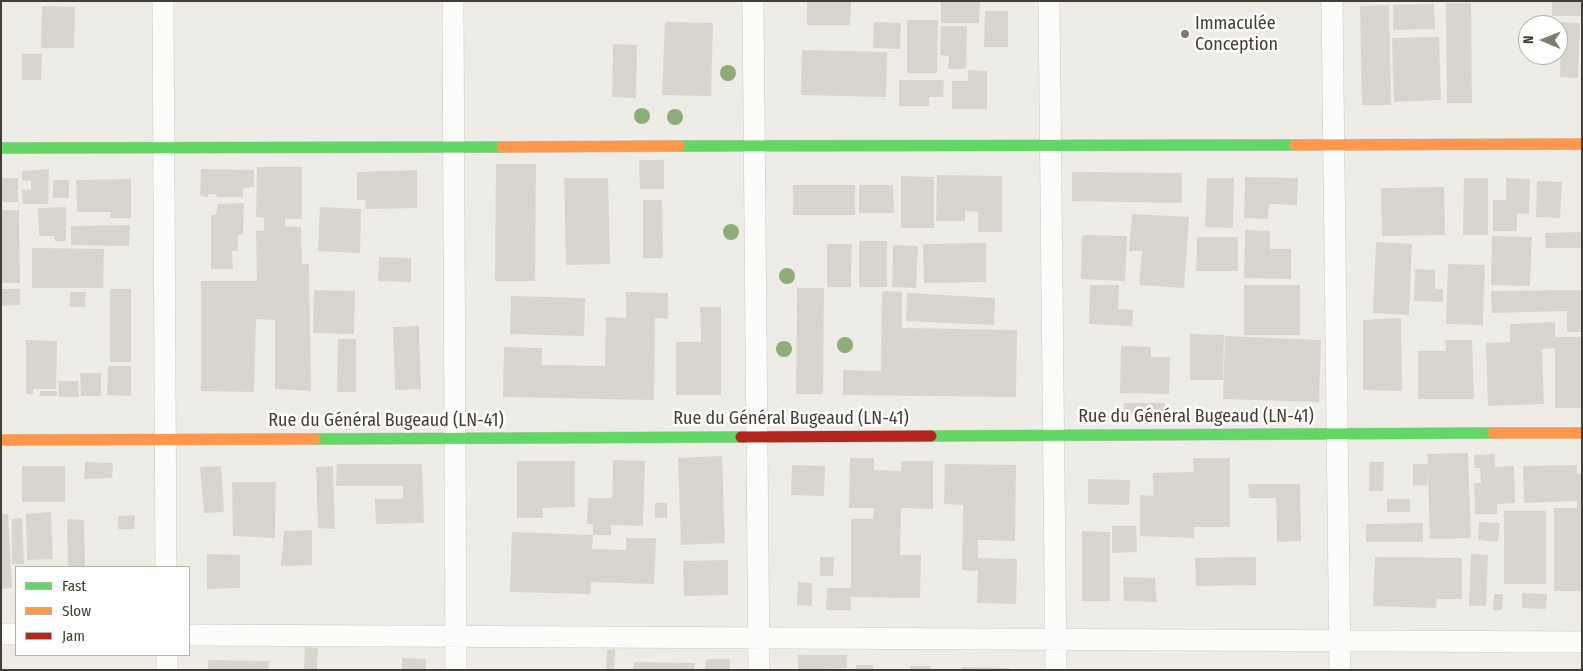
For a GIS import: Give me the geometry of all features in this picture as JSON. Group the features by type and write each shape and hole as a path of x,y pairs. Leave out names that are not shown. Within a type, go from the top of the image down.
{"street":[{"path":"163,1 166,566"},
{"path":"453,1 456,670"},
{"path":"753,1 759,670"},
{"path":"1049,1 1056,670"},
{"path":"1332,1 1340,670"},
{"path":"1,148 1582,144"},
{"name":"Rue du Général Bugeaud (LN-41)","path":"1,440 1582,433"},
{"path":"1,634 15,634"},
{"path":"190,635 1582,642"},
{"path":"167,656 167,670"}],"building":[{"path":"807,1 851,1 850,25 807,25"},
{"path":"941,1 980,1 979,23 941,23"},
{"path":"1552,1 1582,1 1582,16 1552,15"},
{"path":"1446,3 1471,3 1472,103 1447,103"},
{"path":"1434,4 1435,29 1393,30 1393,5"},
{"path":"1389,5 1391,105 1362,105 1360,6"},
{"path":"42,6 75,7 74,48 41,48"},
{"path":"985,11 1008,11 1008,47 984,47"},
{"path":"907,20 938,20 937,73 907,73"},
{"path":"665,22 713,23 711,96 662,95"},
{"path":"874,22 901,23 900,49 873,48"},
{"path":"1568,22 1580,23 1578,78 1560,77 1560,65 1568,65"},
{"path":"941,26 967,26 966,69 948,69 949,56 940,55"},
{"path":"1439,37 1441,100 1394,102 1392,38"},
{"path":"613,44 637,45 636,98 612,97"},
{"path":"802,50 887,52 886,97 801,95"},
{"path":"22,54 42,54 41,80 22,80"},
{"path":"968,70 987,71 987,109 952,109 952,81 968,81"},
{"path":"899,80 944,80 943,97 929,97 929,106 899,106"},
{"path":"639,160 664,160 664,189 640,189"},
{"path":"496,164 536,164 535,281 495,281"},
{"path":"257,167 302,167 302,219 285,219 285,226 301,227 302,264 309,264 311,391 275,389 275,320 256,319 254,392 201,391 201,281 257,281 256,231 264,231 264,218 256,217"},
{"path":"49,169 48,204 23,204 22,189 31,190 31,181 22,180 22,171"},
{"path":"201,169 254,170 254,187 243,188 243,197 217,197 216,194 208,194 208,197 200,196"},
{"path":"417,170 417,208 365,209 366,200 357,200 357,172"},
{"path":"1072,172 1182,173 1182,203 1072,201"},
{"path":"937,175 1002,176 1002,232 978,232 978,212 965,211 965,221 936,221"},
{"path":"901,176 934,177 934,228 901,228"},
{"path":"1245,177 1298,178 1297,205 1269,204 1268,219 1244,218"},
{"path":"1,178 18,178 18,202 1,202"},
{"path":"564,178 608,178 610,264 566,265"},
{"path":"1207,178 1234,178 1233,228 1205,227"},
{"path":"1464,178 1488,178 1488,235 1463,235"},
{"path":"1506,178 1530,179 1529,214 1517,213 1517,231 1493,231 1493,200 1506,200"},
{"path":"131,179 131,218 110,218 111,212 77,212 76,180"},
{"path":"53,180 69,180 69,198 53,198"},
{"path":"1537,181 1562,182 1560,218 1536,217"},
{"path":"793,185 855,185 855,215 793,215"},
{"path":"859,185 893,185 894,213 859,213"},
{"path":"1444,187 1445,235 1382,236 1381,188"},
{"path":"643,200 662,200 663,258 643,258"},
{"path":"244,203 243,234 238,235 238,251 232,251 233,269 211,269 211,215 216,215 218,204"},
{"path":"66,207 66,241 55,241 54,236 39,236 38,208"},
{"path":"320,207 361,209 360,253 318,251"},
{"path":"1,210 19,210 20,283 1,283"},
{"path":"1132,214 1189,217 1184,288 1139,285 1142,251 1129,251"},
{"path":"130,225 129,246 71,245 71,226"},
{"path":"1245,230 1270,231 1270,249 1291,249 1291,279 1244,278"},
{"path":"1582,232 1582,248 1546,248 1545,233"},
{"path":"1082,235 1127,236 1125,281 1081,279"},
{"path":"1492,236 1532,237 1530,286 1491,285"},
{"path":"1197,237 1238,237 1238,271 1196,271"},
{"path":"859,241 887,241 887,287 859,287"},
{"path":"1376,242 1412,244 1409,315 1373,313"},
{"path":"986,243 986,282 924,283 923,244"},
{"path":"827,244 852,244 851,287 827,287"},
{"path":"893,245 918,246 916,288 892,287"},
{"path":"32,248 104,249 103,288 32,288"},
{"path":"379,257 411,258 411,282 378,281"},
{"path":"1448,264 1485,265 1483,325 1446,324"},
{"path":"1415,269 1435,270 1435,289 1443,289 1443,302 1414,301"},
{"path":"1090,285 1119,285 1118,309 1133,310 1132,326 1089,324"},
{"path":"1244,285 1300,285 1300,335 1244,335"},
{"path":"797,288 824,288 823,394 796,394"},
{"path":"1,289 20,289 20,305 1,306"},
{"path":"110,289 131,289 131,362 110,362"},
{"path":"314,290 355,291 354,334 313,333"},
{"path":"1582,290 1582,332 1567,332 1567,311 1492,313 1491,291"},
{"path":"882,291 902,292 902,328 1017,330 1016,397 843,395 843,370 881,371"},
{"path":"70,292 86,292 85,307 70,307"},
{"path":"626,292 668,293 668,319 655,318 654,400 503,397 504,347 542,348 542,365 605,366 606,317 626,318"},
{"path":"907,293 995,298 994,325 906,321"},
{"path":"511,296 585,298 584,336 510,334"},
{"path":"700,307 721,307 721,395 676,395 676,342 701,342"},
{"path":"1401,318 1402,391 1363,390 1363,320"},
{"path":"1555,322 1555,337 1582,337 1582,408 1555,408 1555,348 1542,349 1544,404 1488,406 1486,343 1510,342 1510,324"},
{"path":"419,326 421,389 395,390 393,327"},
{"path":"1190,334 1224,335 1223,380 1190,380"},
{"path":"1225,336 1321,340 1319,402 1223,399"},
{"path":"338,339 356,339 356,392 337,392"},
{"path":"26,340 57,341 56,389 33,389 33,394 26,394"},
{"path":"1445,340 1472,340 1474,399 1418,399 1418,351 1446,351"},
{"path":"1121,346 1151,347 1151,357 1170,357 1169,394 1120,393"},
{"path":"108,366 131,366 131,396 107,395"},
{"path":"80,373 101,373 101,396 81,396"},
{"path":"58,381 78,381 79,397 59,397"},
{"path":"40,391 57,391 57,396 40,396"},
{"path":"1124,403 1165,403 1165,414 1124,415"},
{"path":"1468,453 1471,538 1430,539 1428,475 1427,485 1413,486 1413,464 1428,464 1427,454"},
{"path":"1495,454 1495,467 1514,466 1515,503 1497,504 1497,514 1475,514 1474,483 1481,483 1480,468 1475,468 1474,455"},
{"path":"722,456 725,543 681,545 678,458"},
{"path":"850,458 874,458 874,470 901,471 902,461 933,461 933,509 901,508 900,555 921,555 920,598 850,597 851,610 826,610 827,588 851,588 851,519 873,519 874,508 849,508"},
{"path":"1193,458 1230,458 1230,527 1194,527 1194,538 1140,536 1140,495 1153,496 1153,473 1194,472"},
{"path":"613,460 645,461 643,526 611,525 611,535 593,535 593,524 587,524 588,498 612,498"},
{"path":"517,461 575,461 575,507 542,508 543,518 517,518"},
{"path":"85,462 113,463 112,478 84,479"},
{"path":"1369,462 1384,462 1383,491 1369,491"},
{"path":"337,464 422,464 424,523 376,524 375,499 403,499 403,486 336,486"},
{"path":"945,464 1016,465 1015,541 978,540 978,558 1017,559 1016,604 977,603 978,571 962,570 963,505 944,504"},
{"path":"792,465 825,466 824,496 791,495"},
{"path":"1577,465 1577,473 1582,474 1582,591 1554,591 1554,508 1577,508 1577,501 1524,503 1523,466"},
{"path":"22,466 65,466 65,502 22,502"},
{"path":"221,466 224,512 204,513 200,467"},
{"path":"333,466 335,529 318,528 316,467"},
{"path":"1088,479 1130,480 1129,505 1088,504"},
{"path":"232,482 276,482 275,538 233,536"},
{"path":"1248,484 1300,484 1301,541 1277,542 1276,498 1249,498"},
{"path":"1387,499 1410,499 1410,512 1387,512"},
{"path":"655,503 667,503 667,518 655,518"},
{"path":"1504,511 1546,511 1546,584 1504,584"},
{"path":"51,512 53,559 27,560 26,514"},
{"path":"1,514 8,514 12,588 1,589"},
{"path":"135,515 134,529 118,529 118,516"},
{"path":"22,518 24,564 12,564 12,519"},
{"path":"67,519 84,520 85,566 68,566"},
{"path":"1479,522 1500,523 1498,542 1478,540"},
{"path":"1423,523 1423,542 1366,542 1366,524"},
{"path":"1112,526 1136,526 1137,552 1112,553"},
{"path":"312,530 312,565 281,566 284,531"},
{"path":"1082,531 1110,532 1110,601 1082,601"},
{"path":"512,532 593,535 592,549 626,550 626,538 656,538 654,584 591,582 591,594 510,592"},
{"path":"207,554 240,555 240,588 207,589"},
{"path":"1471,554 1488,555 1486,606 1469,606"},
{"path":"820,557 834,557 833,576 820,576"},
{"path":"1256,557 1256,585 1196,586 1195,558"},
{"path":"1375,557 1462,558 1462,599 1437,599 1436,608 1373,606"},
{"path":"728,560 728,595 684,596 683,561"},
{"path":"1123,577 1155,578 1157,602 1124,601"},
{"path":"798,582 812,583 812,606 797,605"},
{"path":"1522,593 1547,594 1546,609 1522,608"},
{"path":"1494,594 1503,594 1502,610 1493,610"},
{"path":"305,647 318,648 317,670 304,670"},
{"path":"615,649 614,670 606,670 607,650"},
{"path":"798,655 847,655 847,668 798,670"},
{"path":"402,658 426,659 426,670 402,670"},
{"path":"706,659 730,659 730,670 705,670"},
{"path":"208,660 269,661 268,670 208,670"},
{"path":"634,662 695,663 694,670 633,670"},
{"path":"856,665 873,665 873,670 856,670"},
{"path":"910,666 931,666 931,670 910,670"},
{"path":"961,667 1010,668 1010,670 961,670"}],"traffic: fast":[{"path":"679,146 1295,145"},
{"path":"1,148 502,147"},
{"path":"931,436 1493,433"},
{"path":"315,439 741,437"}],"traffic: slow":[{"path":"1295,145 1582,144"},
{"path":"502,147 679,146"},
{"path":"1493,433 1582,433"},
{"path":"1,440 315,439"}],"traffic: jam":[{"path":"741,437 931,436"}],"place":[{"name":"Immaculée Conception","path":"1185,34"}]}
